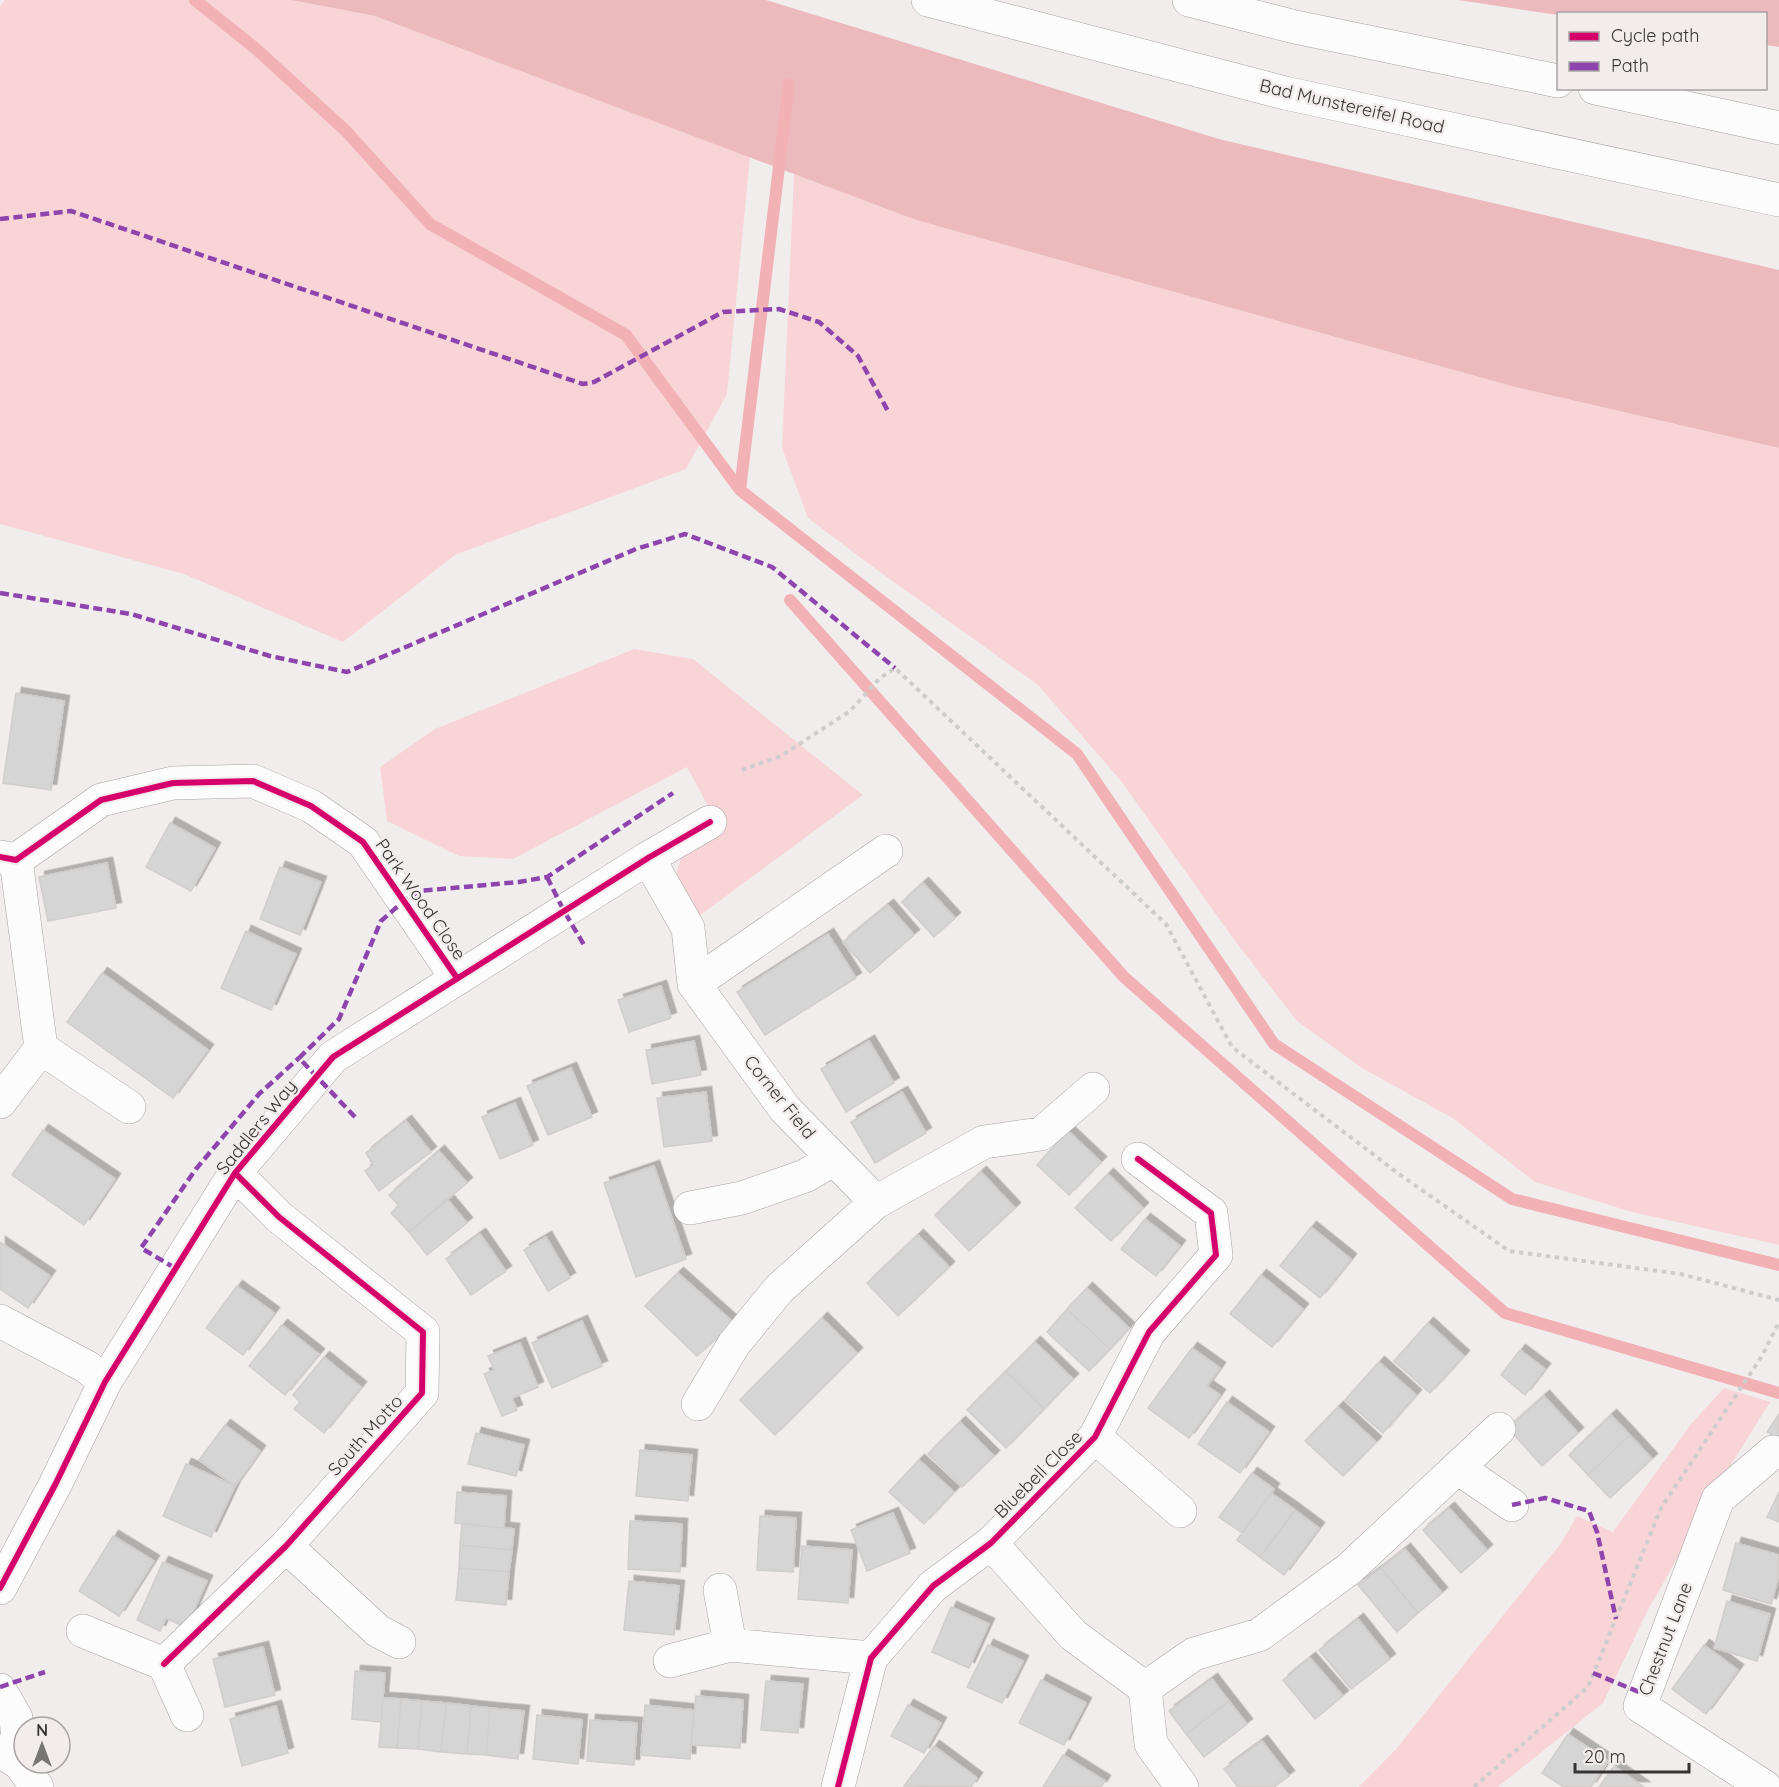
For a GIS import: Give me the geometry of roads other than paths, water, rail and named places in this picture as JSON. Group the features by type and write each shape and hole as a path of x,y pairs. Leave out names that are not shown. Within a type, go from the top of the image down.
{"street":[{"name":"Bad Munstereifel Road","path":"928,0 1285,93 1779,200"},
{"path":"1189,0 1294,27 1557,81"},
{"path":"1604,90 1779,128"},
{"path":"1707,112 1779,117"},
{"name":"Park Wood Close","path":"42,1048 8,858 101,800 173,783 253,781 311,806 363,842 457,978"},
{"name":"Saddlers Way","path":"2,1584 55,1485 105,1382 235,1173 333,1057 648,858 710,822"},
{"path":"694,984 886,851"},
{"name":"Corner Field","path":"648,858 688,928 694,984 785,1109 876,1202"},
{"path":"0,1102 42,1048 129,1107"},
{"path":"698,1404 734,1344 779,1289 876,1202 984,1142 1041,1134 1093,1089"},
{"path":"690,1208 742,1198 805,1176 834,1159"},
{"name":"Bluebell Close","path":"838,1787 871,1658 933,1586 992,1543 1095,1437 1149,1332 1216,1255 1211,1214 1138,1159"},
{"name":"South Motto","path":"164,1664 286,1546 422,1393 423,1332 279,1217 235,1173"},
{"path":"0,1321 87,1367 105,1382"},
{"path":"1182,1787 1151,1744 1145,1688 1194,1654 1259,1635 1349,1569 1499,1430"},
{"name":"Bluebell Close","path":"1095,1437 1180,1511"},
{"name":"Chestnut Lane","path":"1765,1787 1721,1776 1640,1706 1718,1499 1773,1452"},
{"path":"1458,1468 1512,1505"},
{"name":"Bluebell Close","path":"992,1543 1073,1635 1145,1688"},
{"path":"286,1546 378,1631 399,1642"},
{"path":"720,1590 730,1646"},
{"path":"83,1631 164,1664 187,1715"},
{"path":"670,1661 730,1646 871,1658"},
{"path":"0,1690 13,1715"}],"waterway":[{"path":"195,0 255,48 346,131 430,224 626,335 740,490 1077,754 1274,1044 1512,1199 1779,1265"},
{"path":"740,490 789,84"},
{"path":"790,600 1124,977 1505,1313 1779,1393"}]}
